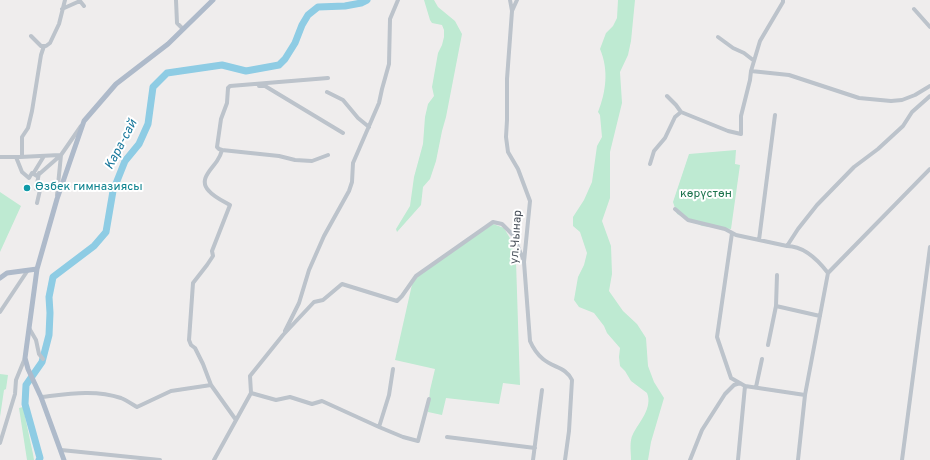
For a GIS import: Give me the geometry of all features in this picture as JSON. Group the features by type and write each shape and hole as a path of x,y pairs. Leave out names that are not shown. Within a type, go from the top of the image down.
{"main road":[{"path":"64,460 25,358 37,269 57,198 84,121 116,84 168,44 213,0"},
{"path":"0,278 7,273 37,269"}],"street":[{"path":"31,36 41,46 50,44 59,24 65,0"},
{"path":"176,0 177,23 183,30"},
{"path":"283,335 299,303 309,270 324,236 349,190 352,182 353,163 380,103 389,64 390,19 398,0"},
{"name":"ул.Чынар","path":"510,0 512,11 507,80 506,137 508,152 518,169 530,201 524,262 530,341 534,350 543,359 569,373 572,380 569,431 565,460"},
{"path":"512,11 517,0"},
{"path":"667,96 681,112 728,131 741,134 741,116 750,80 753,60 760,41 783,0"},
{"path":"62,9 80,1 84,6"},
{"path":"914,9 930,27"},
{"path":"718,37 734,48 744,52 753,60"},
{"path":"22,157 22,137 28,128 41,55 44,46"},
{"path":"751,71 789,75 859,98 891,101 909,98 930,86"},
{"path":"230,86 328,78"},
{"path":"230,86 265,86 343,132"},
{"path":"230,86 228,88 227,103 222,119 217,147 222,150 279,156 295,160 312,161 328,155"},
{"path":"327,92 342,100 369,128"},
{"path":"787,246 817,205 854,167 878,150 903,126 912,112 930,96"},
{"path":"650,164 654,151 665,138 676,117 681,112"},
{"path":"759,240 775,115"},
{"path":"33,174 37,176 61,155 84,121"},
{"path":"222,150 204,181 205,187 209,192 230,205 212,251 213,256 193,283 189,340 203,364 211,385 236,420"},
{"path":"0,157 61,155"},
{"path":"57,198 61,155"},
{"path":"16,157 22,172 30,178 44,156"},
{"path":"798,460 805,395 828,273 930,169"},
{"path":"37,203 40,190 36,188 39,173"},
{"path":"675,209 688,220 725,229 736,235 787,246 795,246 804,250 821,264 828,273"},
{"path":"214,460 251,393 250,376 283,335 314,302 323,300 342,284 397,300 402,296 416,276 492,222 502,224 513,235 524,262"},
{"path":"732,233 717,337 731,378 745,386 805,395"},
{"path":"902,460 930,247"},
{"path":"0,312 28,270"},
{"path":"768,345 776,306 777,275"},
{"path":"776,306 820,316"},
{"path":"29,328 36,340 39,354 42,359"},
{"path":"0,443 15,394 16,380 25,358"},
{"path":"756,388 762,359"},
{"path":"379,427 389,395 393,369"},
{"path":"690,460 702,430 725,394 734,385 740,383"},
{"path":"41,397 75,393 98,393 120,398 137,406 171,391 211,385"},
{"path":"738,460 745,386"},
{"path":"533,460 542,390"},
{"path":"251,393 276,400 290,397 312,404 322,401 379,427 403,437 418,441 429,399"},
{"path":"447,437 534,448"},
{"path":"61,450 160,460"}],"green space":[{"path":"424,0 434,0 438,7 455,21 462,34 436,161 430,179 423,187 421,205 397,232 396,229 410,206 414,177 423,144 425,117 428,104 434,96 432,87 438,53 444,37 442,25 432,23 430,20"},
{"path":"618,0 635,0 631,41 628,55 620,72 622,103 610,152 610,198 602,221 611,246 612,274 609,291 623,311 637,324 646,338 648,366 654,382 664,398 651,442 648,460 631,460 630,447 632,437 647,409 647,393 631,381 620,366 620,348 607,333 604,326 594,313 579,307 574,300 578,277 584,265 587,253 580,232 573,226 573,217 584,200 592,182 597,146 602,137 600,115 598,112 605,89 605,65 600,49 606,33 613,26 617,18"},
{"name":"көрүстөн","path":"736,150 735,164 740,165 731,229 702,226 677,214 673,202 689,154"},
{"path":"0,192 21,206 0,252"},
{"path":"493,224 504,228 511,240 516,261 520,385 503,383 499,404 446,398 442,415 428,412 430,390 435,369 395,360 413,280"},
{"path":"0,374 8,375 0,417"},
{"path":"23,407 34,460 27,460 19,408"}],"waterway":[{"name":"Кара-сай","path":"39,460 40,458 25,404 26,385 42,362 49,335 49,297 53,277 94,246 106,232 113,191 125,161 139,144 148,124 153,87 167,73 222,65 246,71 279,65 285,59 295,43 302,25 308,15 318,7 345,6 361,3 367,0"}],"place":[{"name":"Өзбек гимназиясы","path":"27,188"}]}
